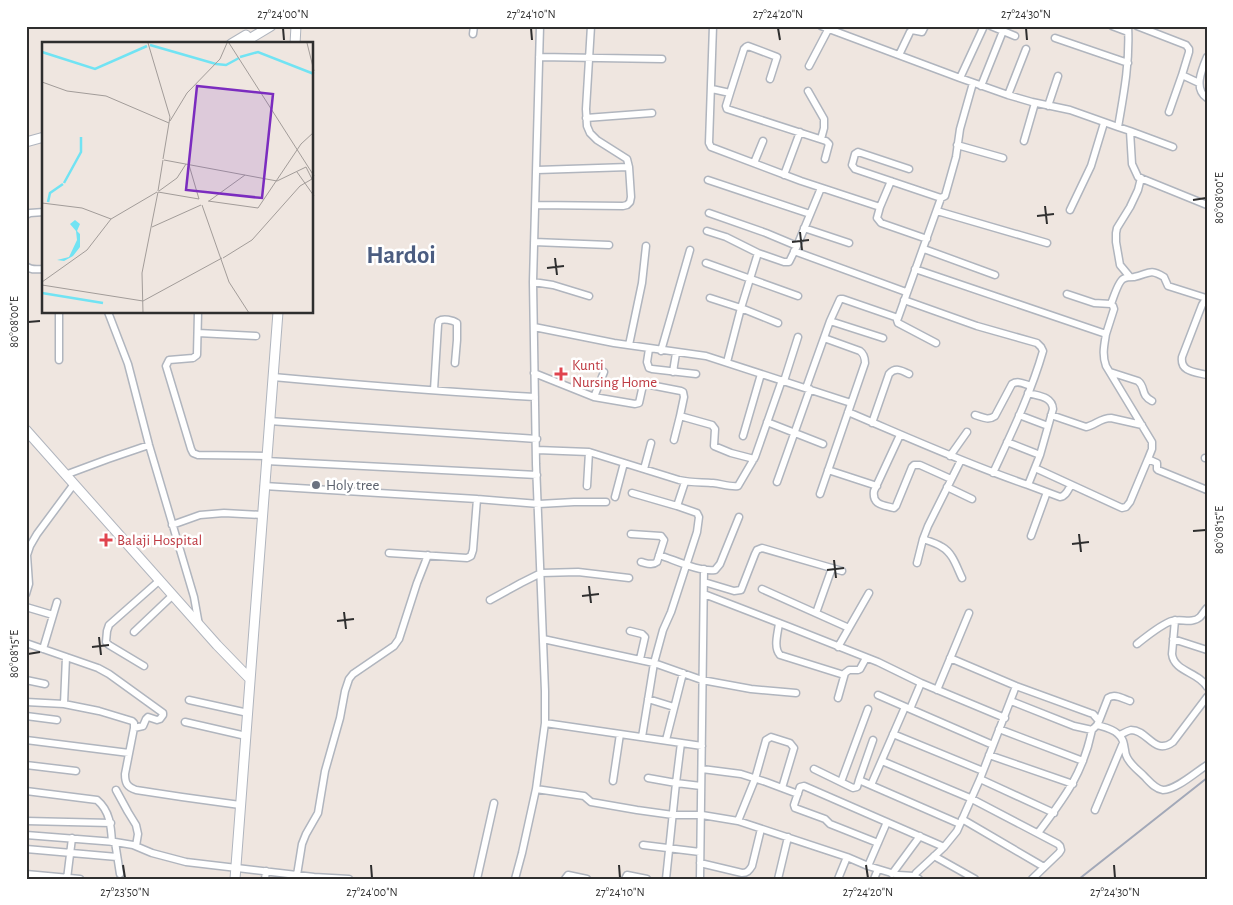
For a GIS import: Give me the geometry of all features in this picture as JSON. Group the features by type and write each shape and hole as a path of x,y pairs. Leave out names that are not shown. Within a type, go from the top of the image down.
{"street":[{"path":"234,42 259,26"},
{"path":"244,42 271,26"},
{"path":"295,42 296,26"},
{"path":"473,34 474,26"},
{"path":"514,879 536,789 545,723 534,373 534,242 540,26"},
{"path":"536,205 622,206 630,202 627,159 597,140 590,133 587,126 591,26"},
{"path":"713,26 710,145 713,148 784,175 880,208"},
{"path":"821,26 981,86 1035,103 1070,110 1173,147"},
{"path":"899,56 910,32 912,30 922,32 926,26"},
{"path":"960,78 984,26"},
{"path":"991,26 1015,36"},
{"path":"1112,26 1128,29 1128,63 1118,127"},
{"path":"1137,26 1188,46 1189,52 1170,112"},
{"path":"809,66 829,28"},
{"path":"981,86 1003,31"},
{"path":"1055,38 1128,63"},
{"path":"770,79 776,57 748,46 746,47 730,93 727,109 826,141 829,144 825,159"},
{"path":"1008,95 1026,49"},
{"path":"539,57 662,59"},
{"path":"1206,60 1199,89 1207,98"},
{"path":"1048,106 1058,76"},
{"path":"1182,76 1200,84"},
{"path":"936,343 898,323 897,320 941,198 945,196 956,157 961,125 973,83"},
{"path":"712,89 730,93"},
{"path":"808,91 824,119 821,139"},
{"path":"1024,141 1035,103"},
{"path":"586,118 652,113"},
{"path":"1070,210 1089,171 1104,123"},
{"path":"1130,131 1132,164 1138,177 1207,205"},
{"path":"26,136 42,132"},
{"path":"784,175 800,132"},
{"path":"26,142 42,138"},
{"path":"754,163 762,141"},
{"path":"957,145 1003,158"},
{"path":"909,169 860,152 855,154 852,163 853,167 941,198"},
{"path":"536,170 629,167"},
{"path":"1130,277 1120,265 1116,233 1117,228 1130,208 1141,178"},
{"path":"708,180 810,214"},
{"path":"891,181 877,218 879,221 927,239"},
{"path":"707,232 726,237 758,253 786,262 790,260 796,248 821,188"},
{"path":"937,211 1047,243"},
{"path":"26,215 42,212"},
{"path":"709,213 766,233 796,248 906,292"},
{"path":"804,228 848,243"},
{"path":"534,242 609,245"},
{"path":"629,346 642,283 646,246"},
{"path":"924,249 995,275"},
{"path":"661,351 690,250"},
{"path":"727,362 758,253"},
{"path":"706,263 798,296"},
{"path":"26,266 33,269 42,269"},
{"path":"915,270 1106,334"},
{"path":"1111,304 1122,279 1149,272 1164,278 1168,286 1206,297 1181,362 1188,370 1207,375"},
{"path":"534,282 550,284 588,296"},
{"path":"1067,294 1094,303 1111,304"},
{"path":"710,298 742,308 778,323"},
{"path":"777,482 838,301 841,299 898,318"},
{"path":"904,300 977,326 1037,343 1041,347 1043,352 1031,386 992,473"},
{"path":"1035,468 1116,506 1126,507 1130,502 1152,449 1152,442 1106,366 1103,355 1106,334 1114,309 1111,304"},
{"path":"59,314 59,360"},
{"path":"109,314 125,355 149,445 197,607 199,624"},
{"path":"198,314 198,353 196,357 169,360 166,366 191,449 195,454 537,475"},
{"path":"235,879 278,314"},
{"path":"434,390 439,321 455,321 457,323 455,363"},
{"path":"830,322 883,338"},
{"path":"534,327 629,346 704,356 851,403"},
{"path":"198,333 256,336"},
{"path":"536,450 589,452 686,482 738,486 754,459 798,337"},
{"path":"820,494 865,363 864,354 860,350 824,338"},
{"path":"649,349 647,362 649,368 696,374"},
{"path":"673,372 676,353"},
{"path":"872,422 889,374 896,370 909,374"},
{"path":"594,397 604,372"},
{"path":"1110,372 1138,380 1141,383 1145,396 1152,401"},
{"path":"534,373 594,397 635,404 639,404 643,385 645,384 681,391 684,396 674,440"},
{"path":"743,436 761,374"},
{"path":"273,376 361,385 535,396"},
{"path":"975,415 985,419 995,416 1014,382 1031,386"},
{"path":"1028,393 1050,400 1053,404 1040,455 1028,484"},
{"path":"848,412 992,473 1028,484 1060,497 1066,494 1071,485"},
{"path":"1018,415 1048,426"},
{"path":"1051,415 1086,427 1107,418 1142,425"},
{"path":"680,416 712,425 714,427 714,444 716,447 730,453 754,459"},
{"path":"270,420 537,439"},
{"path":"767,422 823,444"},
{"path":"26,430 250,679"},
{"path":"950,456 967,432"},
{"path":"900,435 876,486 873,495 876,503 894,508 896,506 914,464 951,479"},
{"path":"644,469 651,442"},
{"path":"1007,442 1040,455"},
{"path":"65,475 149,445"},
{"path":"587,486 589,452"},
{"path":"1148,458 1157,463 1158,470 1207,490"},
{"path":"918,563 928,526 961,460"},
{"path":"615,497 624,463"},
{"path":"828,470 876,486"},
{"path":"677,506 686,482"},
{"path":"26,594 29,584 27,555 30,546 74,484"},
{"path":"264,486 538,504 606,502"},
{"path":"947,488 972,499"},
{"path":"1031,536 1047,492"},
{"path":"632,493 677,506 698,515 697,532 663,630 654,663 642,737"},
{"path":"389,553 467,558 472,556 477,499"},
{"path":"172,525 200,515 224,513 262,515"},
{"path":"659,555 686,564 715,570 718,568 739,517"},
{"path":"632,534 661,536 663,538 664,543 657,562 653,565 641,562"},
{"path":"923,539 946,549 962,578"},
{"path":"704,582 734,591 741,590 756,550 762,548 842,571"},
{"path":"297,874 302,844 318,813 325,771 349,679 353,674 394,646 399,639 428,555"},
{"path":"700,879 699,815 702,769 704,594 701,568"},
{"path":"816,613 832,568"},
{"path":"490,600 541,573 568,572 629,578"},
{"path":"144,666 109,645 106,642 107,631 109,625 160,580"},
{"path":"762,589 849,628"},
{"path":"838,647 869,593"},
{"path":"704,594 866,658 1005,718"},
{"path":"134,632 173,595"},
{"path":"42,649 56,602"},
{"path":"26,608 53,616"},
{"path":"1136,644 1164,625 1175,620 1196,620 1207,608"},
{"path":"937,690 968,613"},
{"path":"1175,620 1172,659 1175,663 1202,680 1207,687"},
{"path":"779,623 776,647 780,655 844,675"},
{"path":"630,631 642,634 645,637 640,659"},
{"path":"543,639 640,659 702,680 751,689 796,693"},
{"path":"1173,639 1207,650"},
{"path":"26,642 98,668 163,713 160,719 148,717 144,726 134,728"},
{"path":"64,704 66,657"},
{"path":"838,698 846,671 858,670 866,658"},
{"path":"950,658 1016,686 1093,714 1096,726"},
{"path":"666,740 683,673"},
{"path":"26,680 45,684"},
{"path":"870,785 893,734 921,683"},
{"path":"536,789 584,796 591,802 673,815 699,815 738,820 892,874 915,878 954,835 980,779 1016,686"},
{"path":"878,695 993,745"},
{"path":"1038,833 1073,784 1108,698 1114,696 1130,701"},
{"path":"1120,735 1133,730 1158,745 1168,746 1207,697"},
{"path":"188,700 248,713"},
{"path":"648,700 674,707"},
{"path":"1011,701 1074,726 1096,726 1113,730 1120,735 1129,762 1154,786 1162,790 1178,785 1207,765"},
{"path":"26,702 64,704 99,711 134,723 125,774 125,780 129,787 136,790 240,805"},
{"path":"841,782 868,709"},
{"path":"26,716 57,720"},
{"path":"185,722 246,736"},
{"path":"545,723 702,746"},
{"path":"1000,729 1083,761"},
{"path":"613,781 620,734"},
{"path":"893,734 983,771"},
{"path":"738,820 755,779 766,740 771,737 790,743 794,748 782,788"},
{"path":"26,740 128,753"},
{"path":"814,769 855,788 857,787 873,740"},
{"path":"666,879 681,742"},
{"path":"1095,810 1123,742"},
{"path":"989,755 1073,784"},
{"path":"882,761 970,798 1060,846 1059,854 1032,879"},
{"path":"26,765 76,771"},
{"path":"702,769 733,773 798,794"},
{"path":"648,778 701,786"},
{"path":"980,779 1054,813"},
{"path":"859,780 961,821 1044,867"},
{"path":"878,843 830,824 825,819 797,810 794,807 800,787 804,786 944,847"},
{"path":"116,790 136,825 138,834 136,846"},
{"path":"26,791 97,800 111,823 120,874"},
{"path":"477,879 494,803"},
{"path":"26,821 111,823"},
{"path":"868,866 887,822"},
{"path":"700,864 746,873 752,866 762,829"},
{"path":"26,835 113,842 136,846 152,853 186,862 236,869 297,874 314,878 348,879"},
{"path":"892,874 920,836"},
{"path":"778,879 788,837"},
{"path":"67,878 72,838"},
{"path":"643,845 700,852"},
{"path":"26,849 117,857"},
{"path":"934,856 976,879"},
{"path":"838,879 847,857"},
{"path":"874,879 878,869"},
{"path":"265,879 266,871"},
{"path":"26,874 80,879"},
{"path":"565,879 568,875 572,875 587,879"},
{"path":"625,879 627,876 647,879"}],"railway":[{"path":"1079,879 1207,778"}],"place":[{"name":"Kunti Nursing Home","path":"561,374"},
{"name":"Holy tree","path":"316,485"},
{"name":"Balaji Hospital","path":"106,540"}],"district":[{"name":"Hardoi","path":"401,254"}]}
